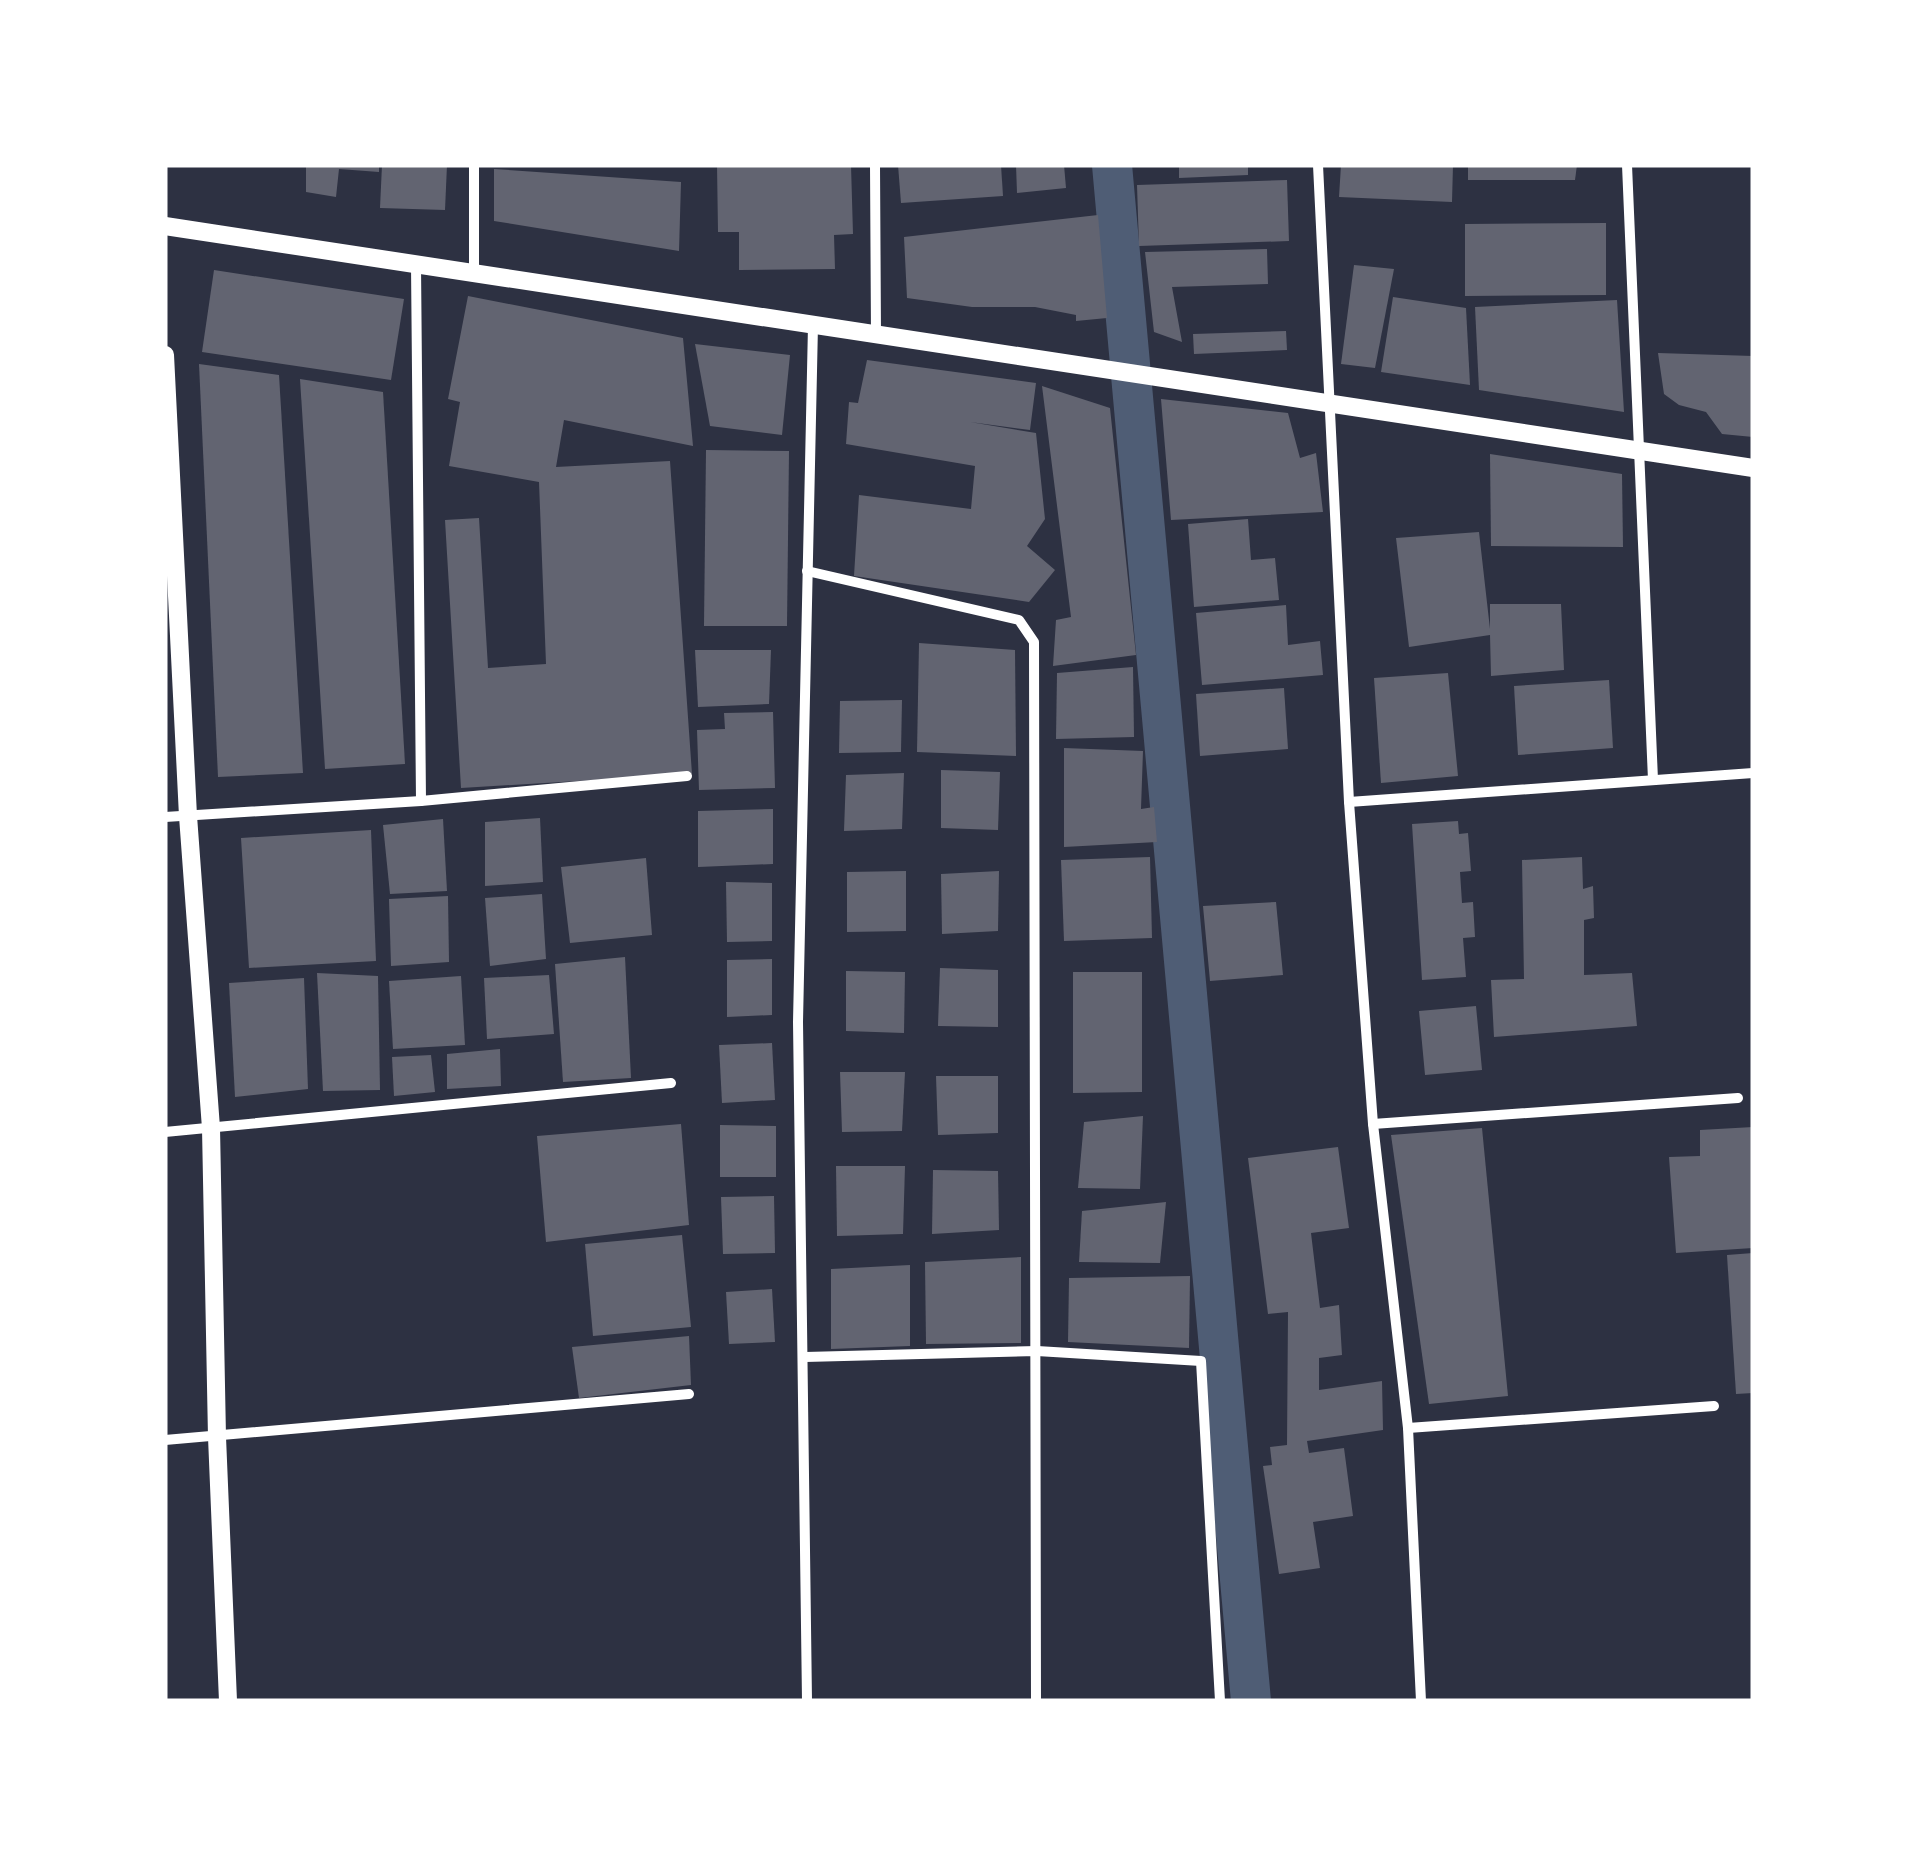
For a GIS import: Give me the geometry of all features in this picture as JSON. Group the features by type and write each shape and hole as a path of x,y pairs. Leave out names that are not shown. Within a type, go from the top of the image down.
{"street":[{"path":"474,165 474,273"},
{"path":"875,165 876,335"},
{"path":"1318,165 1349,802 1374,1124 1408,1428 1420,1701"},
{"path":"1627,165 1653,780"},
{"path":"165,226 1753,468"},
{"path":"416,265 421,801"},
{"path":"807,1701 798,1022 813,325"},
{"path":"165,355 188,816 211,1128 216,1436 228,1701"},
{"path":"808,571 1019,620 1029,629 1034,662 1036,1701"},
{"path":"1349,802 1753,772"},
{"path":"165,818 421,801 687,776"},
{"path":"165,1132 670,1083"},
{"path":"1374,1124 1738,1098"},
{"path":"804,1357 1036,1352 1201,1361 1220,1701"},
{"path":"165,1440 689,1394"},
{"path":"1408,1428 1714,1406"}],"building":[{"path":"306,165 379,165 379,172 339,169 336,197 306,192"},
{"path":"382,165 447,165 445,210 380,208"},
{"path":"717,165 851,165 853,234 834,235 835,269 739,270 739,232 718,232"},
{"path":"898,165 1001,165 1003,196 901,203"},
{"path":"1016,165 1064,165 1066,188 1017,193"},
{"path":"1179,165 1248,165 1248,175 1179,178"},
{"path":"1341,165 1453,165 1452,202 1339,197"},
{"path":"1468,165 1577,165 1575,180 1468,180"},
{"path":"494,169 681,182 679,251 494,221"},
{"path":"1287,180 1289,241 1139,246 1137,185"},
{"path":"1098,215 1107,318 1076,321 1076,315 1035,307 972,307 907,298 904,237"},
{"path":"1606,223 1606,295 1465,296 1465,224"},
{"path":"1267,249 1268,284 1172,287 1182,342 1154,332 1145,252"},
{"path":"1354,265 1394,269 1375,368 1341,364"},
{"path":"214,270 404,299 391,380 202,352"},
{"path":"468,296 683,338 693,446 564,420 556,467 670,461 692,774 461,788 445,520 479,518 488,668 546,664 539,482 449,466 460,402 448,399"},
{"path":"1393,297 1466,308 1470,385 1381,372"},
{"path":"1617,300 1624,412 1479,390 1475,307"},
{"path":"1286,331 1287,350 1194,354 1193,334"},
{"path":"695,344 790,355 782,435 710,426"},
{"path":"1658,353 1753,356 1753,437 1722,434 1706,412 1679,405 1664,394"},
{"path":"867,360 1036,383 1030,430 970,422 1036,433 1045,519 1027,546 1055,570 1029,602 854,576 859,495 971,509 975,466 846,444 849,402 858,403"},
{"path":"199,364 279,375 303,773 218,777"},
{"path":"300,379 383,392 405,764 325,769"},
{"path":"1042,386 1110,408 1136,655 1053,666 1056,620 1071,617"},
{"path":"1161,399 1288,413 1300,458 1316,453 1323,512 1171,520"},
{"path":"706,450 789,451 787,626 704,626"},
{"path":"1490,454 1622,474 1623,547 1491,546"},
{"path":"1248,519 1251,560 1275,558 1279,600 1194,607 1188,524"},
{"path":"1479,532 1490,629 1490,604 1561,604 1564,670 1491,676 1490,635 1409,647 1396,538"},
{"path":"1286,605 1288,645 1320,641 1323,675 1202,685 1196,613"},
{"path":"919,643 1015,650 1016,756 917,752"},
{"path":"695,650 771,650 769,704 698,707"},
{"path":"1133,667 1134,737 1056,739 1057,673"},
{"path":"1448,673 1458,776 1381,783 1374,678"},
{"path":"1609,680 1613,748 1518,755 1514,686"},
{"path":"1284,688 1288,749 1200,756 1196,694"},
{"path":"902,700 901,752 839,753 840,701"},
{"path":"773,712 775,788 699,790 697,730 725,729 724,713"},
{"path":"1064,748 1143,751 1141,809 1154,807 1157,842 1064,847"},
{"path":"941,770 1000,772 998,830 941,828"},
{"path":"904,773 902,829 844,831 846,775"},
{"path":"773,809 773,864 698,867 698,811"},
{"path":"540,818 543,882 485,886 485,822"},
{"path":"443,819 447,891 390,894 383,825"},
{"path":"1458,821 1459,834 1468,833 1471,871 1460,872 1462,903 1473,902 1475,937 1463,938 1466,977 1422,980 1412,824"},
{"path":"371,830 376,961 249,968 241,838"},
{"path":"1150,857 1152,938 1064,941 1061,860"},
{"path":"1582,857 1583,889 1593,886 1594,918 1584,920 1584,975 1632,973 1637,1026 1494,1037 1491,980 1524,979 1522,860"},
{"path":"646,858 652,935 570,943 561,867"},
{"path":"906,871 906,931 847,932 847,872"},
{"path":"999,871 998,931 942,934 941,874"},
{"path":"726,882 772,883 772,941 727,942"},
{"path":"542,894 546,959 490,966 485,898"},
{"path":"448,896 449,962 391,966 389,899"},
{"path":"1276,902 1283,975 1210,981 1203,906"},
{"path":"625,957 631,1078 563,1082 555,964"},
{"path":"772,959 772,1015 727,1017 727,960"},
{"path":"940,968 998,970 998,1027 938,1026"},
{"path":"846,971 905,972 904,1033 846,1031"},
{"path":"1073,972 1142,972 1142,1092 1073,1093"},
{"path":"317,973 378,976 380,1090 323,1091"},
{"path":"549,975 554,1034 487,1039 484,978"},
{"path":"461,976 465,1045 393,1049 389,981"},
{"path":"304,978 308,1089 235,1097 229,983"},
{"path":"1476,1006 1482,1070 1425,1075 1419,1011"},
{"path":"772,1043 775,1100 722,1103 719,1045"},
{"path":"500,1049 501,1086 447,1089 447,1054"},
{"path":"431,1055 435,1092 394,1096 392,1057"},
{"path":"840,1072 905,1072 902,1131 842,1132"},
{"path":"936,1076 998,1076 998,1133 938,1135"},
{"path":"1143,1116 1140,1189 1078,1188 1084,1122"},
{"path":"681,1124 689,1225 546,1242 537,1136"},
{"path":"720,1125 776,1126 776,1177 720,1177"},
{"path":"1753,1127 1753,1248 1676,1253 1669,1157 1700,1156 1700,1130"},
{"path":"1482,1128 1508,1396 1429,1404 1391,1135"},
{"path":"1338,1147 1349,1228 1311,1233 1320,1308 1339,1305 1342,1355 1319,1358 1319,1390 1382,1381 1383,1430 1307,1441 1309,1453 1344,1448 1353,1516 1313,1522 1320,1568 1279,1574 1263,1466 1272,1465 1270,1447 1287,1445 1288,1312 1268,1314 1248,1158"},
{"path":"836,1166 905,1166 903,1234 837,1236"},
{"path":"933,1170 998,1171 999,1230 932,1234"},
{"path":"774,1196 775,1253 723,1254 721,1197"},
{"path":"1166,1202 1160,1263 1079,1262 1082,1211"},
{"path":"682,1235 691,1327 593,1336 585,1244"},
{"path":"1753,1253 1753,1393 1736,1394 1727,1255"},
{"path":"1021,1257 1021,1343 926,1344 925,1262"},
{"path":"910,1265 910,1346 831,1349 831,1269"},
{"path":"1190,1276 1189,1348 1068,1342 1069,1278"},
{"path":"772,1289 775,1342 729,1344 726,1292"},
{"path":"689,1336 691,1385 579,1398 572,1347"}],"waterway":[{"path":"1112,165 1251,1701"}]}
